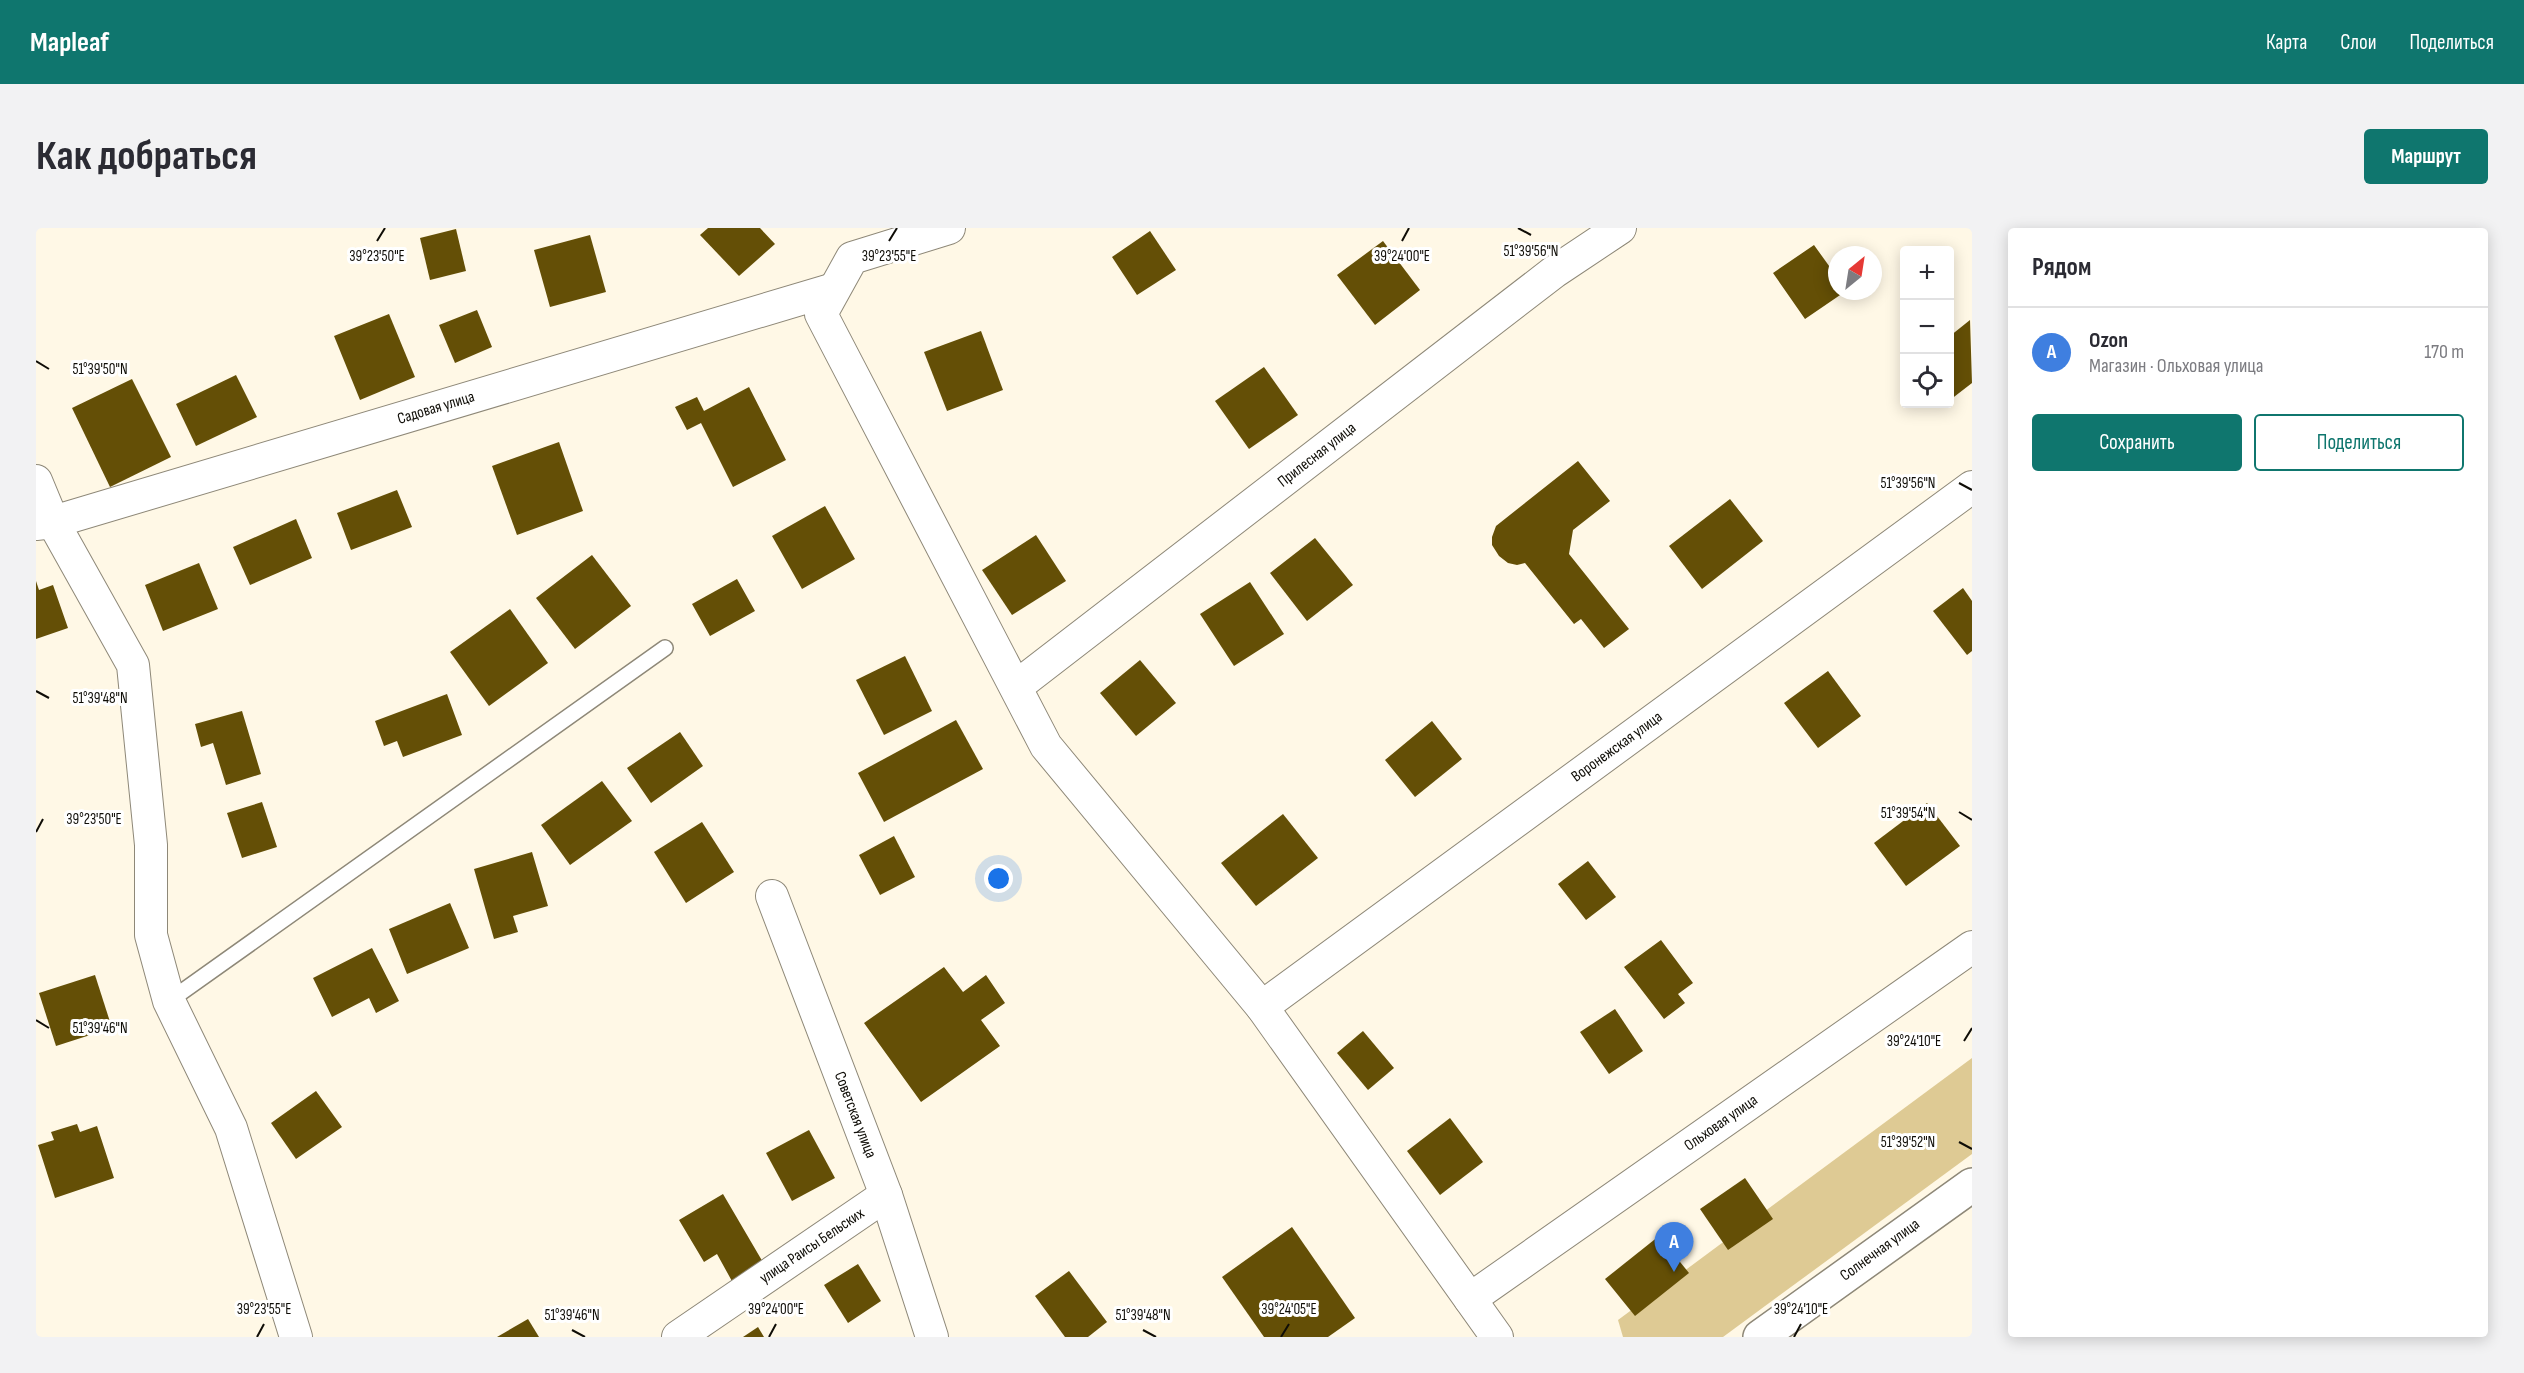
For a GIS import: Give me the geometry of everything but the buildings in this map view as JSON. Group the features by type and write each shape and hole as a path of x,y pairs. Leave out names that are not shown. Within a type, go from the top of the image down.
{"street":[{"path":"949,228 852,258 821,314 1017,686 1046,746 1262,1007 1497,1337"},
{"name":"Прилесная улица","path":"1017,686 1554,272 1620,228"},
{"name":"Садовая улица","path":"44,523 834,290"},
{"path":"36,481 44,523 133,665 151,845 151,936 169,1000 231,1128 296,1337"},
{"name":"Воронежская улица","path":"1262,1007 1972,487"},
{"name":"Советская улица","path":"772,896 886,1195 932,1337"},
{"name":"Ольховая улица","path":"1470,1299 1972,947"},
{"name":"Солнечная улица","path":"1760,1337 1972,1185"},
{"name":"улица Раисы Бельских","path":"678,1337 886,1195"}],"lane":[{"path":"169,1000 665,648"}],"shaded area":[{"path":"1972,1058 1972,1154 1723,1337 1623,1337 1618,1320"}],"place":[{"name":"Ozon","path":"1674,1272"}]}
